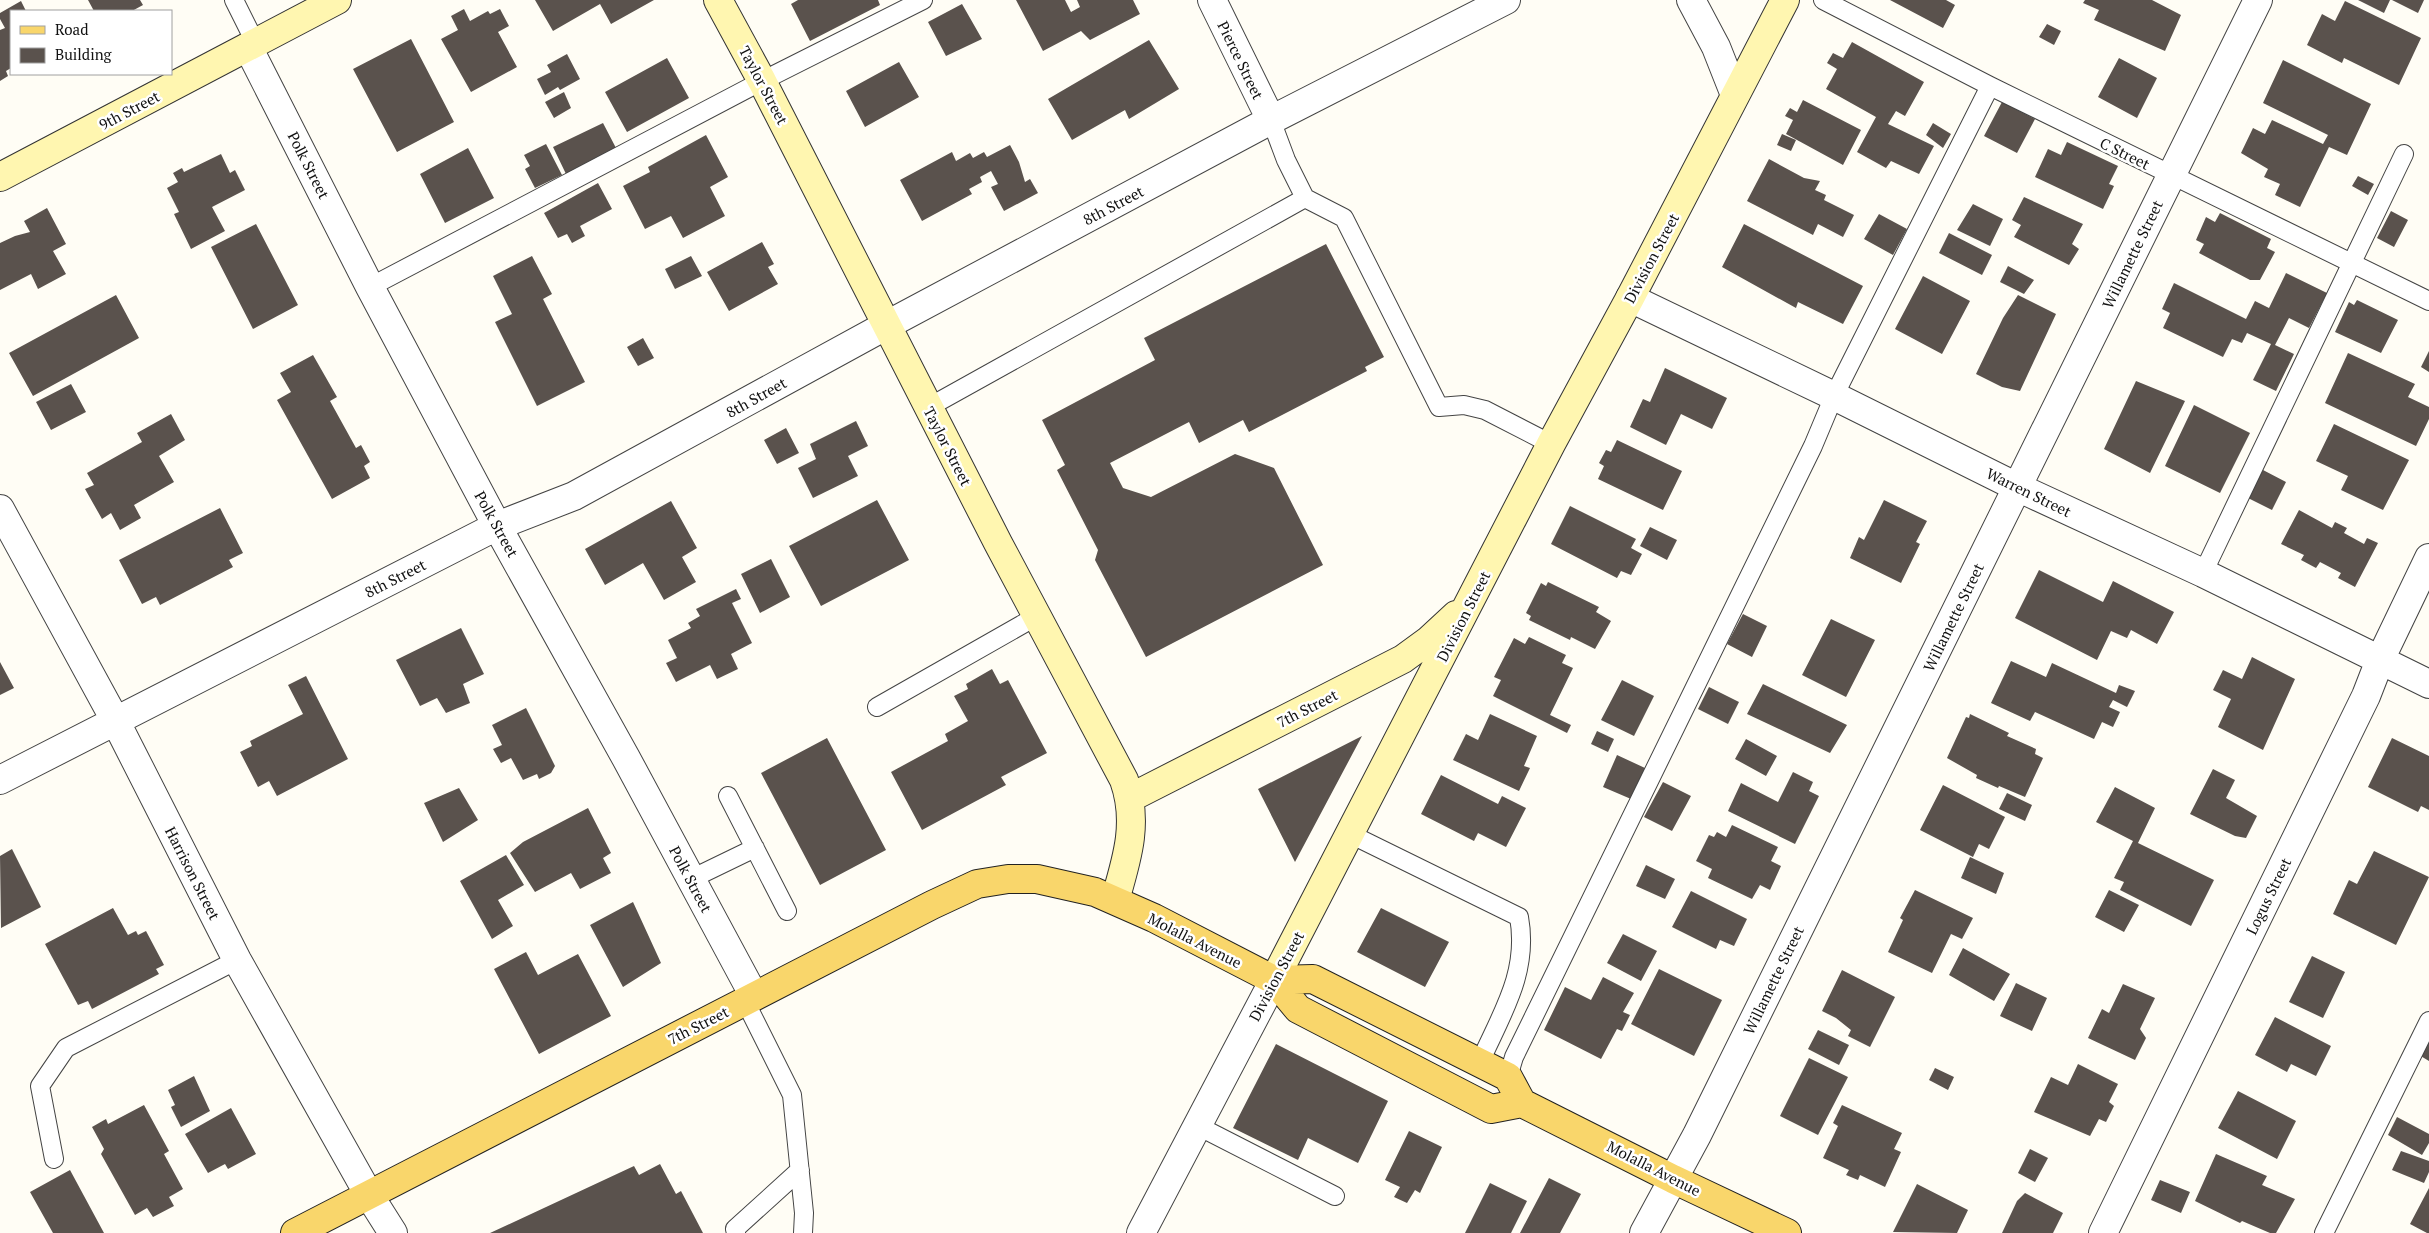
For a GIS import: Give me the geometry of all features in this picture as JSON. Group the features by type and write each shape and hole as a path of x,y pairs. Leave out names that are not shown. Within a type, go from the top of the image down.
{"main road":[{"name":"7th Street","path":"295,1233 932,904 977,884 1037,879 1071,886 1115,900"},
{"name":"Molalla Avenue","path":"1115,900 1274,980 1298,1009 1490,1109 1522,1103 1673,1179 1787,1233"},
{"name":"Molalla Avenue","path":"1274,980 1313,979 1508,1077"},
{"path":"1508,1077 1522,1103"}],"street":[{"name":"9th Street","path":"0,177 337,0"},
{"name":"Taylor Street","path":"718,0 762,81 929,407 1116,763 1130,798 1132,831 1128,857 1115,900"},
{"name":"Pierce Street","path":"1212,0 1270,120"},
{"name":"8th Street","path":"0,780 114,720 497,526 574,496 887,325 1270,120 1506,0"},
{"path":"1691,0 1716,47 1735,96"},
{"name":"Division Street","path":"1142,1233 1551,444 1630,298 1784,0"},
{"name":"Willamette Street","path":"1644,1233 1673,1179 2258,0"},
{"name":"Polk Street","path":"252,45 370,287 497,526 691,879 750,999"},
{"name":"Warren Street","path":"1630,298 2017,487 2203,573 2429,684"},
{"name":"Harrison Street","path":"0,509 114,720 237,960 369,1196 394,1233"},
{"name":"Logus Street","path":"2103,1233 2366,696 2380,660 2429,558"},
{"name":"7th Street","path":"1130,798 1403,659 1451,621 1471,599"}],"lane":[{"path":"234,0 252,45"},
{"path":"370,287 762,81 923,0"},
{"name":"C Street","path":"1823,0 2171,176 2429,301"},
{"path":"1508,1077 1514,1057 1813,446 1834,396 1990,86"},
{"path":"1270,120 1286,160 1305,198 1344,218 1439,407 1464,405 1485,410 1551,444"},
{"path":"2203,573 2350,263 2404,154"},
{"path":"929,407 1305,198"},
{"path":"877,707 1038,616"},
{"path":"728,796 787,911"},
{"path":"1350,834 1518,917 1522,932 1518,978 1480,1062"},
{"path":"691,879 755,848"},
{"path":"54,1159 40,1086 66,1048 237,960"},
{"path":"750,999 792,1095 804,1214 803,1233"},
{"path":"2324,1233 2429,1021"},
{"path":"1198,1126 1335,1196"},
{"path":"736,1233 735,1229 800,1170"}],"building":[{"path":"88,0 140,0 143,5 134,10 93,10"},
{"path":"535,0 654,0 611,24 600,4 553,31"},
{"path":"798,0 878,0 880,5 810,41 791,4"},
{"path":"1016,0 1065,0 1071,12 1080,7 1077,0 1133,0 1140,14 1090,40 1081,31 1043,51"},
{"path":"1890,0 1946,0 1955,5 1943,28"},
{"path":"2085,0 2152,0 2181,15 2165,51 2094,20 2099,10 2083,3"},
{"path":"2358,0 2390,0 2384,13"},
{"path":"2392,0 2424,0 2418,13"},
{"path":"21,1 26,10 10,10 10,69 6,71 8,76 0,81 0,30 5,28 0,19 0,13"},
{"path":"2345,1 2421,38 2399,85 2344,58 2342,63 2307,45 2322,14 2335,21"},
{"path":"962,4 982,39 946,56 928,22"},
{"path":"464,9 470,21 488,11 490,14 500,9 509,26 498,32 517,67 471,92 441,39 458,30 451,16"},
{"path":"2047,24 2061,31 2054,45 2039,37"},
{"path":"411,39 454,122 397,152 353,69"},
{"path":"1149,40 1179,89 1129,119 1125,110 1072,140 1048,99"},
{"path":"1852,42 1924,82 1905,116 1896,111 1888,124 1934,146 1919,174 1891,161 1886,168 1857,152 1876,117 1826,89 1837,69 1827,63 1833,53 1843,58"},
{"path":"567,54 580,79 560,90 558,87 545,95 537,79 551,72 547,65"},
{"path":"667,58 689,98 627,132 605,92"},
{"path":"2119,58 2157,78 2137,118 2098,97"},
{"path":"2283,60 2371,104 2347,155 2329,147 2300,207 2275,195 2280,184 2264,177 2268,169 2241,153 2253,128 2265,134 2272,120 2323,144 2328,135 2263,103"},
{"path":"899,62 919,97 865,127 846,91"},
{"path":"564,92 571,108 554,118 545,102"},
{"path":"1803,100 1861,130 1843,165 1786,134 1793,120 1785,116 1790,108 1797,112"},
{"path":"2002,102 2035,119 2017,153 1984,136"},
{"path":"603,123 616,148 566,174 553,147"},
{"path":"1933,123 1951,134 1943,148 1926,135"},
{"path":"1782,134 1796,140 1791,151 1777,145"},
{"path":"706,135 728,177 710,187 725,216 683,238 671,216 645,229 623,186 650,172 648,167"},
{"path":"2067,142 2118,166 2109,184 2114,186 2103,209 2035,177 2048,149 2061,155"},
{"path":"546,144 562,175 535,188 525,169 530,166 524,155"},
{"path":"1010,145 1019,162 1025,182 1030,179 1038,193 1004,211 991,187 998,184 991,171 980,177 982,182 969,189 972,194 922,221 900,180 952,152 956,161 970,153 973,158 984,152 987,157"},
{"path":"468,148 494,198 445,223 420,174"},
{"path":"221,154 230,173 235,170 245,190 212,207 225,231 191,249 174,214 179,212 167,188 178,182 173,173 182,168 184,172"},
{"path":"1769,159 1804,178 1820,181 1815,190 1826,195 1824,200 1854,215 1843,237 1818,224 1813,235 1747,201"},
{"path":"2358,176 2374,184 2368,195 2352,186"},
{"path":"598,183 612,209 580,226 585,236 572,243 567,234 558,238 544,213"},
{"path":"2024,197 2083,224 2072,244 2079,249 2069,265 2014,237 2021,225 2012,220"},
{"path":"1973,204 2003,219 1990,246 1957,230"},
{"path":"47,208 66,244 53,251 66,274 38,289 31,274 0,290 0,243 30,232 24,221"},
{"path":"2391,211 2408,220 2394,247 2377,238"},
{"path":"2220,213 2271,239 2267,248 2275,252 2260,280 2250,280 2199,253 2204,244 2196,240 2206,217 2215,222"},
{"path":"1879,214 1907,229 1893,255 1864,239"},
{"path":"256,224 298,305 253,329 211,247"},
{"path":"1744,224 1863,286 1843,324 1798,302 1796,308 1722,267"},
{"path":"1949,233 1992,255 1982,275 1939,253"},
{"path":"762,242 774,264 768,267 778,284 729,311 707,272"},
{"path":"1326,244 1384,357 1365,367 1367,371 1249,432 1243,420 1199,443 1189,422 1110,463 1123,488 1151,497 1235,454 1274,468 1323,565 1146,657 1095,560 1098,550 1057,470 1065,465 1042,420 1155,360 1144,338"},
{"path":"532,256 552,294 543,299 585,382 537,406 495,322 512,314 493,276"},
{"path":"691,256 702,276 675,289 665,269"},
{"path":"2008,266 2034,280 2024,294 2000,282"},
{"path":"2286,273 2327,293 2309,328 2289,318 2275,345 2294,354 2276,391 2253,380 2271,344 2247,333 2242,343 2232,339 2223,357 2163,328 2170,313 2162,309 2174,283 2246,319 2255,301 2269,308"},
{"path":"1923,276 1970,301 1942,354 1895,329"},
{"path":"116,295 139,338 33,396 9,353"},
{"path":"2018,295 2056,314 2020,391 2002,387 1976,374 2003,318"},
{"path":"2357,300 2398,320 2381,353 2335,332 2349,302 2354,305"},
{"path":"643,338 654,358 638,366 627,347"},
{"path":"2429,351 2429,372 2421,367"},
{"path":"2348,353 2415,384 2408,397 2429,407 2429,419 2416,446 2325,403"},
{"path":"313,355 337,397 330,401 356,448 361,445 370,462 364,466 370,478 332,499 277,400 291,392 280,373"},
{"path":"1665,368 1727,398 1712,429 1681,414 1666,445 1630,427 1643,399 1650,402"},
{"path":"2136,381 2185,401 2150,473 2104,449"},
{"path":"71,384 86,412 51,430 36,402"},
{"path":"2194,405 2250,433 2220,493 2165,466"},
{"path":"171,414 185,440 159,456 174,482 134,505 141,518 120,530 111,513 102,519 85,489 94,485 87,473 142,442 137,433"},
{"path":"856,421 868,446 848,456 858,476 813,498 798,468 816,459 810,444"},
{"path":"2334,424 2409,460 2383,510 2341,490 2348,476 2316,461"},
{"path":"786,428 799,453 777,464 764,440"},
{"path":"1617,440 1682,471 1663,510 1598,479 1604,466 1599,463 1606,450 1611,452"},
{"path":"2263,470 2286,482 2272,510 2248,498"},
{"path":"877,500 909,560 821,606 789,546"},
{"path":"1884,500 1927,521 1916,542 1920,544 1901,583 1850,558 1859,537 1864,540"},
{"path":"671,501 697,548 682,557 696,582 664,600 643,563 605,585 585,549"},
{"path":"1570,506 1636,539 1631,548 1642,554 1631,575 1621,571 1617,578 1551,544"},
{"path":"220,508 243,553 229,560 233,567 160,605 156,597 142,604 119,560"},
{"path":"2299,510 2332,528 2335,522 2347,528 2344,533 2364,544 2367,538 2378,543 2355,587 2338,578 2341,573 2320,562 2316,568 2301,560 2304,555 2281,544"},
{"path":"1650,527 1677,540 1667,560 1640,546"},
{"path":"771,559 790,597 760,613 741,574"},
{"path":"2039,570 2103,602 2113,581 2174,612 2157,644 2131,630 2127,638 2111,631 2097,660 2015,618"},
{"path":"1548,582 1599,607 1596,612 1611,621 1595,649 1571,637 1570,640 1529,620 1531,616 1526,613 1541,583 1546,586"},
{"path":"736,589 741,599 732,603 752,643 731,654 738,669 717,679 710,665 676,682 666,663 677,658 668,640 691,628 688,623 700,616 696,609"},
{"path":"1743,614 1767,626 1752,657 1727,644"},
{"path":"1831,619 1875,640 1846,697 1802,675"},
{"path":"461,628 484,674 463,684 470,703 446,713 437,698 420,706 396,660"},
{"path":"1529,637 1566,655 1562,663 1573,668 1550,715 1571,725 1567,733 1493,696 1501,680 1494,677 1514,638 1525,644"},
{"path":"2252,657 2295,679 2263,750 2218,727 2231,699 2213,690 2223,670 2242,679"},
{"path":"2011,661 2046,677 2052,663 2116,693 2119,685 2135,691 2127,707 2113,700 2109,707 2120,712 2113,727 2102,722 2094,739 2035,712 2030,721 1991,703"},
{"path":"0,662 14,688 0,695"},
{"path":"992,669 1000,684 1008,680 1047,753 1001,777 1006,785 922,830 891,772 948,741 945,734 968,721 954,696 968,689 966,684"},
{"path":"306,676 348,759 277,796 269,781 258,787 240,752 252,746 250,741 303,714 288,685"},
{"path":"1622,680 1654,696 1634,736 1601,720"},
{"path":"1763,684 1847,725 1830,753 1747,714"},
{"path":"1709,687 1739,702 1728,724 1698,709"},
{"path":"526,708 555,766 551,773 539,779 537,774 523,780 511,758 501,763 493,749 502,745 492,725"},
{"path":"1490,714 1537,736 1524,766 1530,768 1519,791 1453,760 1466,734 1478,740"},
{"path":"1970,714 2009,733 2007,736 2036,749 2035,754 2043,758 2025,797 1976,778 1977,775 1947,758 1966,717 1969,718"},
{"path":"1597,731 1614,739 1608,752 1591,744"},
{"path":"1362,736 1295,862 1258,789"},
{"path":"827,738 886,850 820,885 761,773"},
{"path":"2392,738 2429,756 2429,810 2421,806 2418,812 2368,787"},
{"path":"1746,739 1777,756 1766,776 1735,759"},
{"path":"1617,755 1645,768 1631,799 1603,787"},
{"path":"2213,769 2235,780 2226,798 2257,816 2246,838 2235,836 2190,814"},
{"path":"1793,772 1813,782 1809,791 1819,796 1795,844 1728,811 1741,783 1778,802"},
{"path":"1441,775 1498,804 1502,796 1526,808 1506,847 1478,833 1474,841 1421,814"},
{"path":"1663,782 1691,796 1672,831 1644,817"},
{"path":"1943,785 2005,817 1989,849 1979,844 1973,857 1920,830"},
{"path":"2115,787 2155,808 2138,843 2214,880 2191,926 2120,890 2124,882 2114,878 2133,841 2096,822"},
{"path":"459,788 478,820 443,842 424,803"},
{"path":"2007,793 2032,805 2025,821 1999,809"},
{"path":"588,808 611,853 603,858 611,873 580,889 571,873 535,892 510,853 523,842"},
{"path":"1732,825 1778,847 1771,861 1781,866 1770,890 1760,885 1752,899 1708,878 1712,869 1696,861 1709,835 1714,837 1717,832 1726,837"},
{"path":"12,849 41,907 1,928 0,856"},
{"path":"2374,851 2429,877 2396,945 2333,914 2349,880 2357,884"},
{"path":"506,855 524,885 498,900 513,926 492,939 460,881"},
{"path":"1970,857 2004,873 1996,894 1961,878"},
{"path":"1646,865 1675,879 1665,899 1636,886"},
{"path":"1915,890 1973,918 1962,939 1951,934 1932,973 1888,952 1903,920 1900,918"},
{"path":"2109,890 2139,905 2124,932 2095,917"},
{"path":"1691,891 1747,919 1734,946 1720,940 1716,949 1672,927"},
{"path":"633,902 661,963 623,987 590,925"},
{"path":"113,908 128,935 136,931 138,935 146,931 164,965 156,969 159,974 92,1009 88,1001 78,1005 45,944"},
{"path":"1381,908 1449,942 1425,987 1357,952"},
{"path":"1623,934 1657,951 1641,981 1607,963"},
{"path":"1963,948 2010,974 1994,1001 1949,975"},
{"path":"526,952 538,975 578,954 611,1016 539,1054 494,969"},
{"path":"2312,956 2345,972 2323,1018 2289,1002"},
{"path":"1659,969 1722,1000 1694,1056 1631,1024"},
{"path":"1842,970 1895,997 1870,1047 1848,1036 1851,1030 1836,1018 1822,1011"},
{"path":"1603,977 1634,993 1623,1012 1630,1015 1622,1031 1617,1029 1601,1059 1544,1030 1565,987 1591,1000"},
{"path":"2016,983 2047,998 2032,1031 2000,1016"},
{"path":"2123,984 2155,998 2140,1029 2146,1038 2135,1060 2088,1038 2102,1009 2109,1013"},
{"path":"2275,1017 2331,1046 2316,1076 2291,1064 2287,1072 2255,1055"},
{"path":"1818,1030 1849,1045 1839,1065 1808,1049"},
{"path":"2429,1036 2429,1061 2419,1055"},
{"path":"1276,1044 1388,1101 1358,1163 1308,1138 1298,1160 1233,1128"},
{"path":"1809,1058 1848,1077 1818,1135 1780,1116"},
{"path":"2078,1064 2118,1084 2109,1102 2114,1106 2106,1122 2099,1119 2090,1136 2034,1112 2051,1077 2068,1085"},
{"path":"1935,1068 1954,1077 1948,1090 1929,1080"},
{"path":"194,1076 210,1111 181,1127 171,1107 175,1105 168,1090"},
{"path":"2238,1091 2296,1121 2277,1159 2218,1128"},
{"path":"144,1105 169,1151 164,1154 183,1189 169,1197 174,1206 153,1217 147,1208 135,1215 101,1154 104,1149 92,1127 106,1119 108,1124"},
{"path":"1842,1105 1902,1133 1894,1149 1901,1152 1885,1187 1860,1175 1858,1180 1846,1175 1849,1170 1823,1158 1838,1126 1833,1123"},
{"path":"231,1108 256,1154 228,1169 225,1164 208,1173 185,1134"},
{"path":"2397,1117 2429,1134 2429,1143 2422,1155 2388,1135"},
{"path":"1409,1131 1442,1147 1420,1193 1415,1190 1407,1203 1394,1197 1400,1187 1385,1180"},
{"path":"2030,1149 2048,1158 2035,1182 2018,1173"},
{"path":"2401,1151 2429,1161 2429,1172 2424,1183 2392,1170"},
{"path":"2216,1154 2267,1176 2262,1185 2295,1199 2276,1233 2270,1233 2242,1221 2240,1223 2195,1201"},
{"path":"660,1164 676,1194 681,1191 703,1233 490,1233 634,1166 639,1175"},
{"path":"70,1170 104,1233 53,1233 30,1192"},
{"path":"1549,1178 1581,1194 1560,1233 1520,1233"},
{"path":"2160,1180 2190,1192 2181,1213 2151,1200"},
{"path":"1490,1183 1527,1201 1511,1233 1465,1233"},
{"path":"1917,1184 1968,1210 1957,1233 1893,1232"},
{"path":"2429,1188 2429,1233 2427,1233 2410,1224"},
{"path":"2025,1193 2063,1213 2053,1233 2002,1233 2017,1201"}]}
